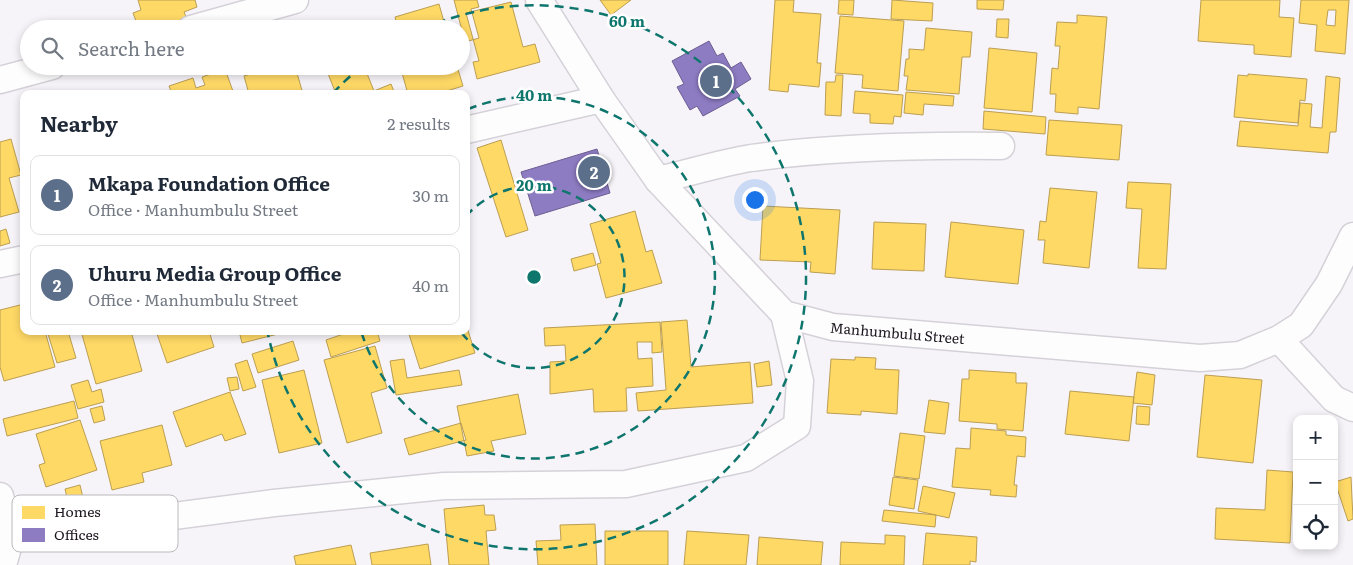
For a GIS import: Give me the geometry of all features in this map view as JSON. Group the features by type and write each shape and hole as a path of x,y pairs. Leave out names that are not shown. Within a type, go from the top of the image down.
{"street":[{"path":"223,20 295,0"},
{"path":"178,515 274,503 444,486 626,484 746,458 798,426 800,381 784,314 658,180 601,99 540,0"},
{"path":"0,80 20,75"},
{"path":"470,129 601,99"},
{"path":"658,180 749,159 822,151 1001,146"},
{"name":"Manhumbulu Street","path":"784,314 833,327 1200,358 1240,355 1279,339 1301,325 1329,284 1353,236"},
{"path":"0,264 20,260"},
{"path":"1279,339 1334,399 1353,408"},
{"path":"0,496 11,537 3,565"}],"building: Homes":[{"path":"138,0 195,0 197,7 184,12 188,20 136,20 133,13 141,10"},
{"path":"454,0 477,0 479,7 471,9 479,38 470,41 470,20 459,20"},
{"path":"600,0 631,0 611,15"},
{"path":"775,0 794,0 793,12 821,14 817,63 821,63 819,87 789,84 788,92 769,90"},
{"path":"839,0 854,0 853,15 838,14"},
{"path":"892,0 933,3 932,21 891,19"},
{"path":"977,0 1004,0 1003,10 977,9"},
{"path":"1201,0 1280,0 1279,17 1294,18 1291,57 1254,54 1254,45 1198,41"},
{"path":"1301,0 1349,0 1345,54 1315,51 1317,25 1299,23","holes":["1328,10 1336,10 1335,26 1326,25"]},
{"path":"511,2 523,47 535,44 540,62 477,79 473,62 479,61 470,28 470,20 468,20 466,13"},
{"path":"439,4 443,20 396,20 395,17"},
{"path":"1077,15 1107,17 1099,109 1078,107 1078,114 1055,112 1056,94 1050,94 1052,68 1058,69 1060,46 1055,46 1057,22 1077,23"},
{"path":"840,16 904,21 898,91 862,88 863,75 835,73"},
{"path":"997,19 1009,19 1008,38 996,37"},
{"path":"926,28 972,32 970,57 962,57 959,94 906,90 908,76 904,76 906,59 909,59 909,49 924,50"},
{"path":"989,48 1037,53 1032,112 984,108"},
{"path":"1248,74 1307,79 1305,101 1300,100 1298,123 1234,117 1238,75 1248,76"},
{"path":"208,75 227,75 233,90 170,90 169,86 193,78 196,88 205,85 202,77"},
{"path":"298,75 302,90 248,90 244,76"},
{"path":"329,75 368,75 374,90 334,90"},
{"path":"403,75 460,75 463,86 450,90 407,90"},
{"path":"836,75 843,75 841,116 825,115 826,82 835,82"},
{"path":"1326,76 1340,78 1336,132 1330,132 1328,153 1237,146 1240,121 1298,126 1300,103 1312,104 1310,127 1322,128"},
{"path":"391,84 393,90 376,90"},
{"path":"855,91 903,95 901,117 894,116 893,124 870,123 870,114 853,113"},
{"path":"906,92 954,96 953,106 924,104 923,115 904,113"},
{"path":"984,111 1046,117 1045,134 983,129"},
{"path":"1049,120 1122,125 1119,160 1046,155"},
{"path":"11,139 20,175 9,178 19,212 0,217 0,142"},
{"path":"501,140 528,230 506,237 477,148"},
{"path":"1128,182 1171,184 1166,269 1138,268 1142,209 1126,208"},
{"path":"1050,188 1097,192 1089,268 1043,263 1045,240 1038,240 1040,221 1046,222"},
{"path":"763,206 840,210 835,274 810,272 811,262 760,260"},
{"path":"635,211 646,252 652,250 662,283 606,298 597,264 601,263 590,224"},
{"path":"874,222 926,224 924,271 872,269"},
{"path":"951,222 1024,230 1018,284 945,277"},
{"path":"6,229 10,243 0,246 0,231"},
{"path":"593,253 596,265 574,271 571,259"},
{"path":"20,305 20,335 46,335 55,367 4,381 0,367 0,310"},
{"path":"687,320 691,367 750,362 753,403 638,411 636,393 666,390 661,322"},
{"path":"660,322 662,352 652,353 652,342 637,342 638,359 652,358 653,386 626,388 627,411 594,412 593,389 550,394 550,362 566,361 565,345 545,346 544,328"},
{"path":"48,335 69,335 76,358 57,363"},
{"path":"82,335 132,335 142,371 96,384"},
{"path":"157,335 210,335 214,347 167,363"},
{"path":"240,335 274,335 242,343"},
{"path":"340,335 378,335 380,341 331,357 326,340"},
{"path":"409,335 469,335 475,353 420,369"},
{"path":"293,341 299,360 258,373 252,354"},
{"path":"375,346 387,388 371,393 382,433 347,443 324,360"},
{"path":"855,357 876,358 875,369 899,370 897,414 861,411 861,415 827,413 831,359 855,360"},
{"path":"404,359 407,378 459,370 462,385 396,395 390,361"},
{"path":"247,360 256,387 243,391 235,364"},
{"path":"769,361 772,385 757,387 754,364"},
{"path":"304,370 322,443 279,453 262,380"},
{"path":"969,370 1016,373 1016,383 1027,383 1023,431 997,429 997,424 959,421 962,379 969,379"},
{"path":"1137,372 1155,375 1152,405 1133,403"},
{"path":"1205,375 1262,380 1253,463 1197,457"},
{"path":"237,377 239,389 230,391 227,378"},
{"path":"88,380 92,392 101,389 104,402 78,409 71,385"},
{"path":"1070,391 1134,397 1129,441 1065,434"},
{"path":"230,392 246,434 225,441 222,434 186,447 173,412"},
{"path":"518,394 526,434 491,441 494,451 467,456 457,406"},
{"path":"929,400 949,403 945,434 924,432"},
{"path":"74,401 78,418 7,436 3,419"},
{"path":"102,406 105,420 94,423 90,409"},
{"path":"1137,406 1150,407 1149,425 1136,424"},
{"path":"80,420 97,470 46,487 39,465 45,463 36,434"},
{"path":"461,423 466,440 409,455 404,439"},
{"path":"162,425 172,465 142,473 144,482 112,490 100,441"},
{"path":"971,428 1006,431 1006,435 1026,437 1025,457 1017,456 1014,485 1017,485 1016,497 990,495 991,490 952,487 956,448 970,449"},
{"path":"900,433 925,436 919,479 894,476"},
{"path":"1267,470 1293,472 1290,543 1215,539 1216,508 1265,510"},
{"path":"893,477 918,480 914,509 889,505"},
{"path":"1351,477 1353,519 1348,521 1338,491 1338,481"},
{"path":"80,485 82,495 66,495 65,489"},
{"path":"923,486 955,493 949,518 918,511"},
{"path":"484,505 485,515 494,515 496,530 486,531 489,565 449,565 444,509"},
{"path":"884,510 936,515 935,527 882,521"},
{"path":"595,524 597,565 538,565 536,541 561,540 560,525"},
{"path":"605,531 668,531 668,565 605,565"},
{"path":"687,531 749,535 746,565 684,565"},
{"path":"926,533 977,537 976,562 970,561 970,565 923,565"},
{"path":"885,535 905,536 904,565 840,565 841,542 885,544"},
{"path":"759,537 823,542 821,565 757,565"},
{"path":"428,544 431,565 372,565 370,553"},
{"path":"351,545 356,565 296,565 294,556"}],"building: Offices":[{"path":"709,41 717,56 723,53 731,68 741,62 751,79 735,89 740,96 703,116 697,106 690,110 677,87 684,84 672,61"},
{"path":"597,149 610,193 535,216 521,172"}],"place":[{"name":"Mkapa Foundation Office","path":"716,81"},
{"name":"Uhuru Media Group Office","path":"594,172"}]}
